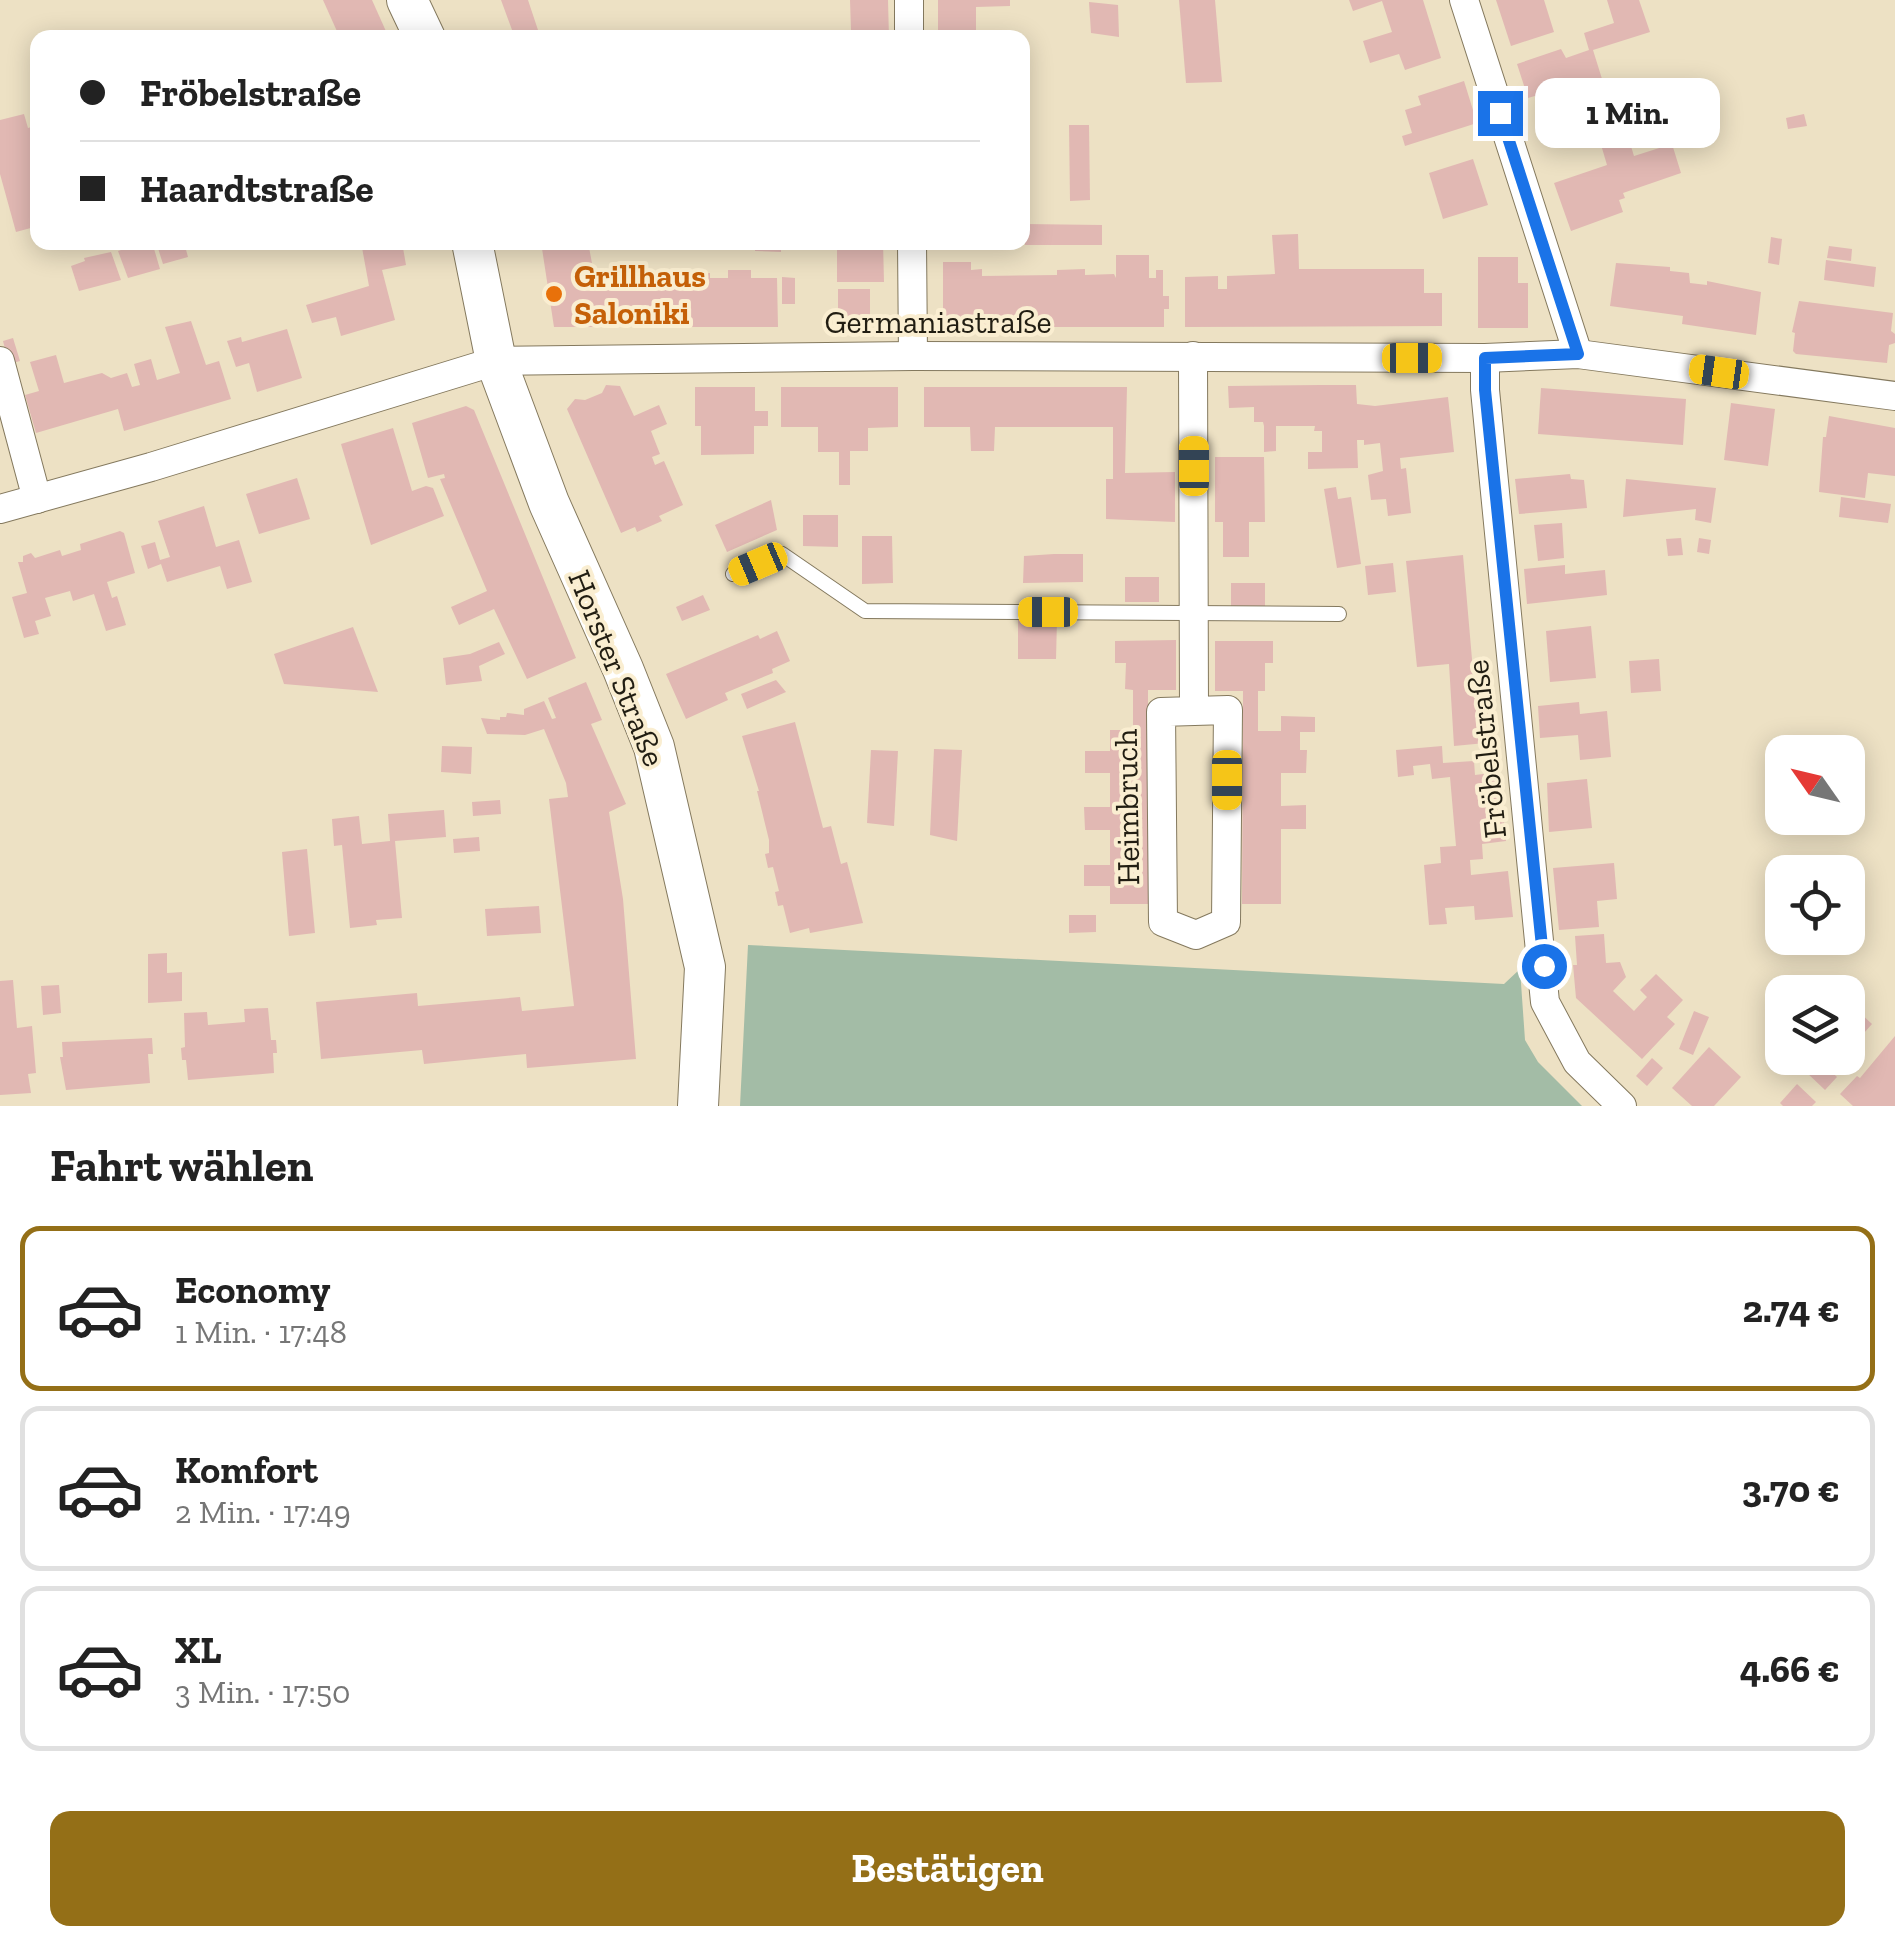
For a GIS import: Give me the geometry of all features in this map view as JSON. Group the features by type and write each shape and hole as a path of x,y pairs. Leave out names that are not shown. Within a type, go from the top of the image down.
{"main road":[{"path":"407,0 422,30"},
{"name":"Horster Straße","path":"474,250 496,361 548,503 654,747 705,967 698,1106"}],"street":[{"path":"909,0 909,30"},
{"path":"1464,0 1578,354"},
{"path":"912,250 913,356"},
{"name":"Germaniastraße","path":"0,508 496,361 913,356 1485,358 1578,354 1895,396"},
{"path":"1193,356 1194,711"},
{"name":"Fröbelstraße","path":"1485,358 1545,1002 1578,1062 1622,1106"},
{"path":"0,361 37,498"},
{"name":"Heimbruch","path":"1228,710 1226,922 1196,935 1163,922 1161,731 1161,712 1194,711 1228,710"}],"lane":[{"path":"733,574 782,554 864,611 1339,614"}],"green space":[{"path":"748,945 1504,984 1520,969 1525,1040 1538,1062 1582,1106 740,1106"}],"building":[{"path":"323,0 372,0 385,30 336,30"},
{"path":"501,0 528,0 538,30 512,30"},
{"path":"850,0 888,0 889,30 851,30"},
{"path":"938,0 1010,0 1010,6 976,7 976,30 938,30"},
{"path":"1179,0 1215,0 1222,82 1186,83"},
{"path":"1349,0 1423,0 1441,58 1405,70 1399,54 1370,63 1363,41 1392,32 1382,1 1353,11"},
{"path":"1496,0 1544,0 1554,32 1511,46"},
{"path":"1607,0 1639,0 1650,32 1593,50 1607,95 1619,91 1628,96 1631,105 1626,114 1631,127 1609,136 1626,130 1634,156 1672,144 1681,173 1623,193 1625,198 1619,200 1623,212 1571,231 1554,183 1607,165 1599,138 1585,142 1565,87 1528,98 1517,64 1561,49 1566,58 1589,50 1584,33 1614,23"},
{"path":"1089,2 1118,5 1119,37 1091,33"},
{"path":"1464,81 1477,123 1405,146 1402,136 1412,133 1405,110 1421,105 1418,96"},
{"path":"24,114 30,127 30,228 16,232 0,174 0,120"},
{"path":"1804,114 1807,126 1788,129 1786,118"},
{"path":"1069,125 1089,125 1090,200 1070,201"},
{"path":"1473,159 1488,205 1443,219 1429,173"},
{"path":"1030,224 1102,225 1102,245 1030,245"},
{"path":"1298,234 1299,269 1424,269 1424,293 1442,293 1442,326 1185,327 1185,277 1218,276 1218,289 1227,289 1227,276 1275,274 1272,235"},
{"path":"1771,237 1782,239 1779,265 1768,263"},
{"path":"1829,246 1852,249 1851,261 1827,258"},
{"path":"154,250 160,269 128,278 118,251"},
{"path":"159,250 186,250 188,257 163,264"},
{"path":"362,250 403,250 406,265 382,270 395,320 341,336 336,317 312,323 306,305 369,286"},
{"path":"542,250 590,250 595,279 697,278 697,274 710,273 710,278 728,278 728,270 751,270 751,278 777,278 778,327 554,327"},
{"path":"837,250 883,250 884,282 837,282"},
{"path":"111,252 121,280 79,291 71,266 85,261 84,258"},
{"path":"1116,255 1149,255 1149,278 1156,278 1156,270 1163,270 1163,296 1169,296 1164,327 943,327 943,262 971,262 971,270 982,269 982,276 1057,275 1057,270 1085,269 1085,275 1114,274 1116,278"},
{"path":"1478,257 1518,257 1518,283 1528,283 1528,328 1478,328"},
{"path":"1826,260 1876,267 1874,287 1824,280"},
{"path":"1616,263 1670,267 1670,271 1689,273 1690,283 1707,285 1707,281 1761,292 1756,335 1682,324 1683,316 1610,306"},
{"path":"782,277 795,278 795,304 782,304"},
{"path":"838,289 870,289 870,327 838,327"},
{"path":"1799,301 1893,313 1891,331 1895,343 1889,345 1887,363 1796,354 1792,332"},
{"path":"191,321 206,365 219,361 231,399 124,431 118,409 36,433 25,395 39,391 30,362 56,355 64,383 102,373 111,378 127,373 132,387 140,385 134,364 151,359 157,380 180,373 165,327"},
{"path":"287,329 302,378 257,392 249,363 236,367 227,341 241,337 242,342"},
{"path":"13,338 20,361 9,364 3,341"},
{"path":"606,385 620,386 634,416 659,405 667,424 651,431 660,454 652,457 655,465 664,461 683,505 659,516 662,521 637,532 635,527 621,533 567,409 575,399 585,400 602,393"},
{"path":"1356,385 1357,404 1375,406 1448,397 1454,452 1400,458 1401,469 1406,468 1411,513 1388,516 1386,499 1371,500 1368,475 1383,471 1380,443 1364,445 1364,440 1357,440 1358,468 1308,469 1308,452 1322,452 1322,431 1314,431 1315,426 1276,426 1276,451 1264,452 1264,426 1263,422 1254,422 1254,407 1229,408 1228,386"},
{"path":"695,387 755,387 755,411 768,411 768,426 754,426 754,454 701,455 701,426 695,426"},
{"path":"781,387 898,387 898,427 868,428 868,451 850,451 850,485 839,485 839,452 818,452 818,427 781,427"},
{"path":"924,387 1127,387 1125,473 1175,472 1175,522 1106,519 1106,479 1113,479 1113,427 995,427 994,451 971,451 970,427 924,427"},
{"path":"1541,388 1686,399 1683,445 1538,434"},
{"path":"1731,403 1775,409 1768,466 1724,460"},
{"path":"466,406 474,410 576,658 527,679 494,609 459,625 451,607 487,591 440,479 445,478 444,474 428,478 412,423"},
{"path":"1829,416 1895,428 1895,476 1868,473 1865,498 1819,492 1823,437"},
{"path":"393,428 412,491 433,488 444,516 371,545 341,444"},
{"path":"1215,457 1264,457 1265,522 1249,522 1249,557 1223,557 1223,522 1215,522"},
{"path":"1570,474 1571,479 1584,480 1587,508 1519,514 1515,479"},
{"path":"297,478 310,519 259,534 246,494"},
{"path":"1626,479 1716,488 1711,523 1695,520 1696,509 1623,517"},
{"path":"1336,487 1338,499 1351,497 1361,564 1337,568 1324,489"},
{"path":"1841,497 1891,504 1888,523 1839,517"},
{"path":"771,500 777,530 727,552 715,525"},
{"path":"204,506 216,547 239,540 252,582 227,589 220,566 167,582 161,564 148,569 141,546 155,542 160,560 170,557 158,521"},
{"path":"803,515 838,515 838,547 803,546"},
{"path":"1562,523 1564,558 1538,561 1534,525"},
{"path":"124,533 135,573 107,582 112,598 117,596 126,625 106,631 94,594 73,601 70,591 45,598 51,616 35,621 39,634 24,638 12,597 27,593 18,562 23,562 23,556 31,553 35,558 60,550 62,556 81,550 80,544"},
{"path":"862,536 892,536 893,583 862,584"},
{"path":"1681,538 1683,555 1668,556 1666,539"},
{"path":"1699,538 1711,540 1709,554 1697,552"},
{"path":"1083,554 1083,582 1023,583 1024,556"},
{"path":"1463,555 1475,694 1491,693 1496,742 1454,746 1449,664 1417,667 1406,561"},
{"path":"1393,563 1396,592 1368,595 1365,566"},
{"path":"1565,565 1565,574 1605,570 1607,595 1527,604 1524,569"},
{"path":"1125,577 1159,577 1159,602 1125,602"},
{"path":"1231,583 1265,583 1265,608 1231,607"},
{"path":"703,595 710,610 682,621 676,607"},
{"path":"1018,620 1057,620 1056,659 1018,659"},
{"path":"1591,626 1596,678 1550,682 1546,631"},
{"path":"353,627 378,692 284,684 274,654"},
{"path":"777,631 790,661 772,669 773,673 725,693 728,700 686,719 666,674 758,635 760,639"},
{"path":"1176,640 1176,690 1148,690 1148,904 1110,904 1110,886 1084,886 1084,865 1110,865 1110,830 1085,830 1084,807 1110,807 1110,773 1085,773 1085,751 1110,751 1110,730 1133,730 1133,690 1125,689 1126,663 1115,663 1115,641"},
{"path":"1215,641 1273,641 1273,663 1265,663 1265,691 1258,691 1258,731 1281,731 1281,716 1315,717 1315,732 1300,732 1300,750 1307,750 1306,773 1281,773 1281,806 1306,805 1306,829 1281,829 1281,904 1242,904 1243,691 1215,691"},
{"path":"499,642 505,654 479,666 482,681 446,685 443,658 470,654"},
{"path":"1659,659 1661,691 1631,693 1629,661"},
{"path":"776,680 786,692 747,709 741,694"},
{"path":"586,682 602,720 591,724 626,804 609,812 623,899 636,1059 527,1068 526,1054 424,1064 422,1050 321,1059 316,1002 417,993 418,1006 520,997 522,1011 574,1006 549,799 568,797 566,783 544,729 525,735 487,734 481,718 500,720 507,713 524,715 524,709 544,701 552,719 556,718 548,698"},
{"path":"1579,702 1580,714 1607,711 1611,757 1580,760 1578,735 1540,738 1538,706"},
{"path":"795,722 823,828 831,826 841,864 847,862 863,923 790,933 783,905 778,906 773,867 768,868 765,854 769,853 769,840 759,791 742,736"},
{"path":"442,746 472,747 471,774 441,772"},
{"path":"1442,746 1443,763 1474,761 1475,775 1499,772 1506,841 1482,844 1483,859 1470,860 1471,875 1508,871 1513,917 1475,920 1474,906 1445,908 1447,924 1429,925 1424,865 1441,863 1440,847 1456,846 1450,777 1432,779 1430,764 1413,766 1414,775 1398,777 1396,750"},
{"path":"934,749 962,750 957,841 930,835"},
{"path":"871,750 898,751 894,826 867,823"},
{"path":"1587,779 1592,828 1549,832 1547,783"},
{"path":"500,800 501,814 473,816 472,802"},
{"path":"444,810 446,837 395,841 402,918 350,928 342,845 334,846 332,819 359,816 362,844 390,841 388,814"},
{"path":"479,837 480,851 454,853 453,839"},
{"path":"307,849 315,933 289,936 282,852"},
{"path":"1614,863 1617,899 1597,901 1599,927 1559,930 1553,868"},
{"path":"539,906 541,933 487,936 485,909"},
{"path":"1069,915 1096,915 1096,932 1069,933"},
{"path":"1604,934 1606,963 1620,962 1626,977 1613,991 1634,1011 1647,997 1640,990 1656,974 1683,1000 1667,1017 1675,1024 1642,1059 1576,998 1575,936"},
{"path":"167,953 167,973 182,972 182,1001 148,1003 148,954"},
{"path":"13,980 17,1028 32,1026 36,1073 28,1074 31,1093 0,1095 0,981"},
{"path":"59,985 61,1013 43,1015 41,986"},
{"path":"268,1008 271,1040 276,1040 274,1073 188,1080 181,1048 185,1047 184,1013 207,1012 208,1025 245,1022 244,1009"},
{"path":"1694,1011 1709,1017 1693,1055 1679,1049"},
{"path":"1895,1036 1895,1106 1853,1106 1840,1094 1865,1072"},
{"path":"152,1038 153,1054 148,1054 150,1083 66,1090 60,1057 62,1042"},
{"path":"1709,1047 1741,1077 1714,1106 1692,1106 1672,1088"},
{"path":"1652,1058 1663,1068 1647,1086 1636,1076"},
{"path":"1809,1075 1837,1077 1825,1090"},
{"path":"1797,1084 1816,1102 1812,1106 1780,1103"}],"place":[{"name":"Grillhaus Saloniki","path":"554,294"}],"route":[{"path":"1500,113 1578,354 1485,358 1485,390 1544,966"}]}
